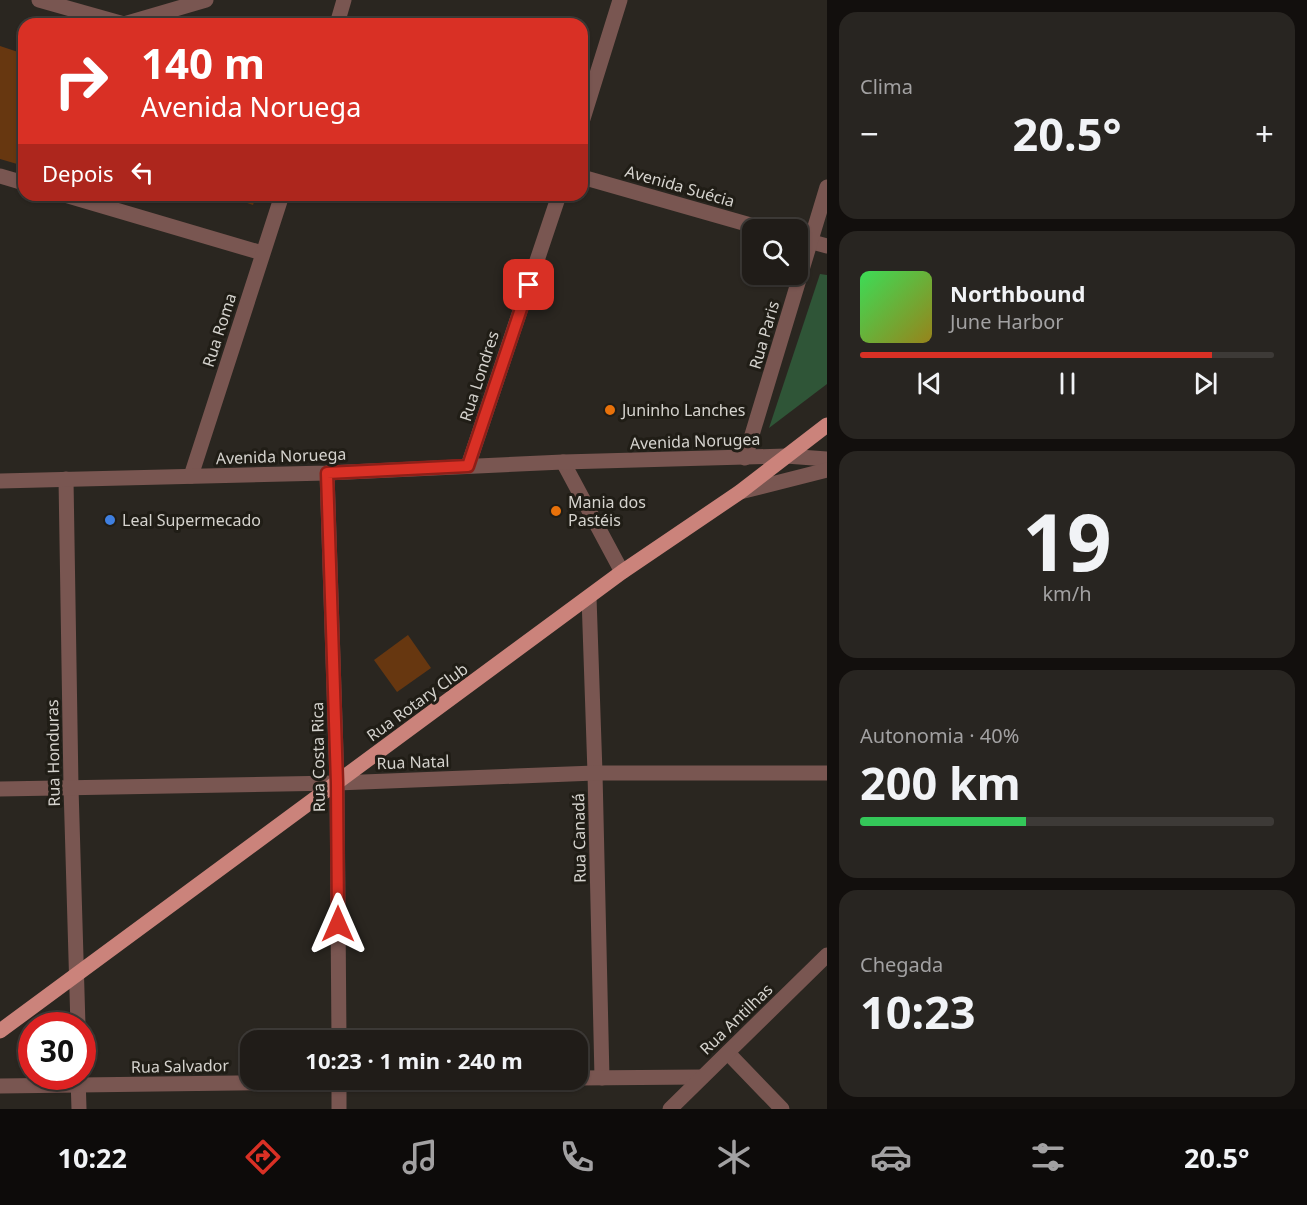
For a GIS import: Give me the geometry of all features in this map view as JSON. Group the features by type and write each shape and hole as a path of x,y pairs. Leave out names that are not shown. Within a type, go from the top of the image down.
{"main road":[{"name":"Rua Rotary Club","path":"0,1031 622,572 740,492 827,424"}],"street":[{"path":"39,0 59,3 105,18"},
{"path":"144,18 206,0"},
{"path":"339,18 344,0"},
{"path":"588,103 620,0"},
{"path":"0,176 18,181"},
{"name":"Avenida Suécia","path":"588,179 742,223"},
{"name":"Rua Paris","path":"808,231 827,187"},
{"path":"85,201 262,253"},
{"name":"Rua Roma","path":"191,476 280,201"},
{"name":"Rua Londres","path":"468,466 557,201"},
{"path":"808,241 827,246"},
{"name":"Rua Paris","path":"745,458 765,394 793,285"},
{"name":"Avenida Norugea","path":"563,462 786,456 827,459"},
{"path":"563,462 622,572"},
{"name":"Avenida Noruega","path":"0,481 327,473 563,462"},
{"path":"740,492 827,470"},
{"name":"Rua Costa Rica","path":"327,473 337,783 339,1030"},
{"name":"Rua Honduras","path":"66,479 78,1012"},
{"name":"Rua Canadá","path":"589,597 602,1078"},
{"name":"Rua Natal","path":"0,789 337,783 595,773 827,773"},
{"name":"Rua Antilhas","path":"670,1109 827,955"},
{"path":"728,1053 782,1109"},
{"path":"588,1078 702,1077"},
{"name":"Rua Salvador","path":"96,1081 240,1081"},
{"name":"Rua Salvador","path":"0,1086 18,1085"},
{"path":"79,1090 79,1109"},
{"path":"339,1090 339,1109"}],"green space":[{"path":"820,274 827,275 827,384 769,428"}],"building":[{"path":"0,46 18,52 18,164 0,159"},
{"path":"241,201 254,201 253,205"},
{"path":"408,635 431,668 397,692 374,660"}],"place":[{"name":"Juninho Lanches","path":"610,410"},
{"name":"Mania dos Pastéis","path":"556,511"},
{"name":"Leal Supermecado","path":"110,520"}],"route":[{"path":"338,924 337,783 327,473 468,466 529,285"}]}
